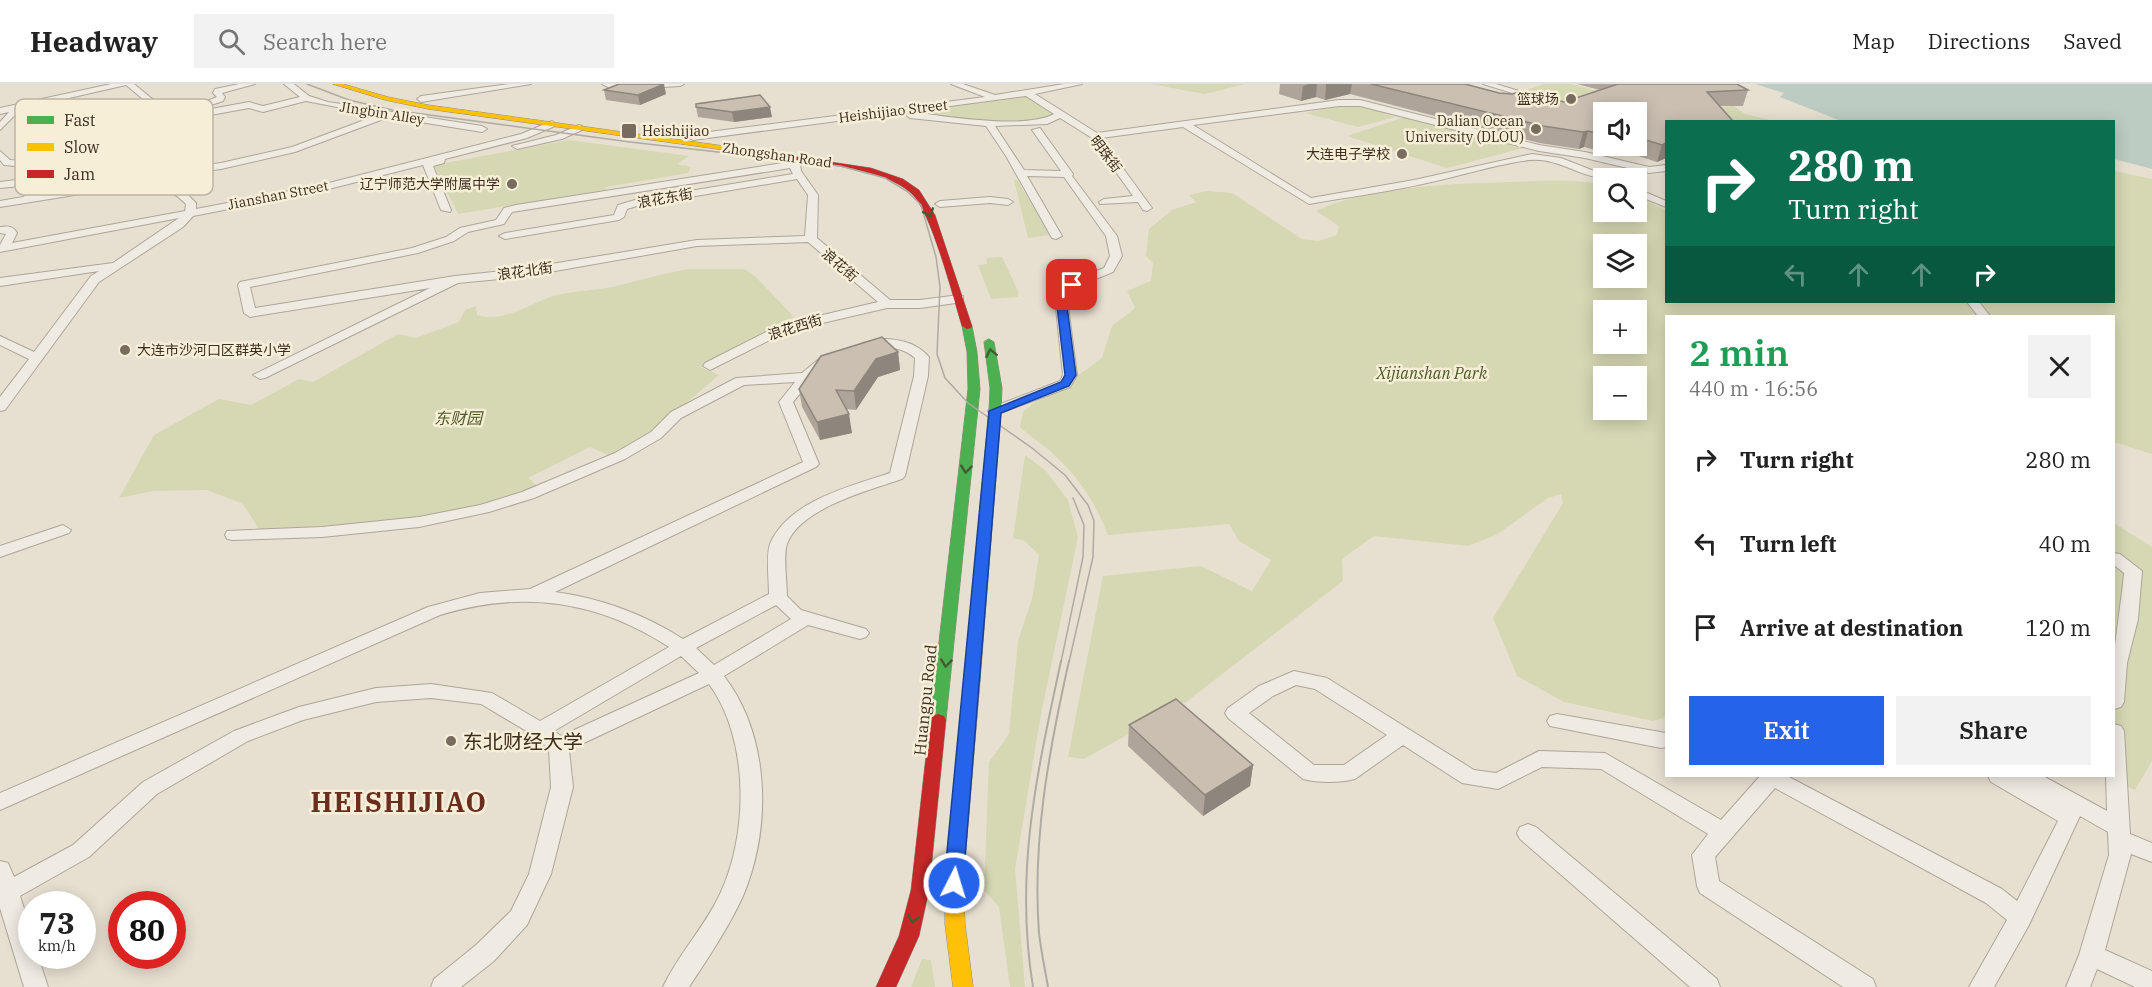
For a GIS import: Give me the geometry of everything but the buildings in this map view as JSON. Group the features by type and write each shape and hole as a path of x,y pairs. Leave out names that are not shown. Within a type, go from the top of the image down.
{"highway":[{"name":"Zhongshan Road","path":"336,84 405,103 617,133 700,139 799,166 865,168 892,177 918,194 926,205 959,299 972,343 975,363 972,411"},
{"name":"Zhongshan Road","path":"359,84 421,99 875,164 915,179 931,191 940,204 960,260"},
{"path":"733,143 730,136 742,131"},
{"path":"617,133 700,139"},
{"path":"963,987 955,924 954,883 995,411 994,362 986,332"},
{"name":"Huangpu Road","path":"886,987 909,936 920,890 972,411"}],"street":[{"path":"57,99 122,84"},
{"path":"129,84 147,99"},
{"path":"213,101 221,98 218,91 251,84"},
{"name":"JIngbin Alley","path":"288,84 298,89 306,98 327,104 482,129"},
{"path":"448,84 460,88 455,94"},
{"path":"421,99 527,84"},
{"path":"606,84 614,88 680,84"},
{"path":"955,84 995,97"},
{"name":"Heishijiao Street","path":"1027,92 1065,84"},
{"name":"Heishijiao Street","path":"700,139 742,131 1078,84"},
{"path":"1487,84 1550,101"},
{"name":"明珠街","path":"1027,92 1095,136 1147,208"},
{"name":"Heishijiao Street","path":"700,139 724,131 995,97"},
{"path":"213,112 249,105 263,109 306,98"},
{"path":"1095,136 1339,103 1360,103 1539,148 1585,155 1649,170 1665,168"},
{"path":"0,111 15,108"},
{"path":"0,127 15,111"},
{"path":"885,112 989,124 1047,121 1060,114"},
{"path":"213,167 295,149 386,115"},
{"name":"Jianshan Street","path":"2,248 321,188 524,136 552,124"},
{"path":"989,124 1022,173 1056,236"},
{"path":"1185,124 1309,201 1414,183 1532,157 1558,160 1593,175"},
{"path":"446,210 428,164 541,142 579,128"},
{"path":"1022,173 1068,174 1037,130"},
{"name":"Heishijiao Street","path":"700,139 724,131"},
{"path":"0,154 3,164"},
{"path":"455,280 250,313 244,285 414,251 450,239 464,230 500,222 508,210 799,166"},
{"name":"浪花东街","path":"505,236 619,217 622,207 635,203 799,166"},
{"name":"浪花街","path":"799,166 813,195 811,239 887,304"},
{"path":"995,411 1065,384 1070,375 1060,289 1109,270 1116,256 1111,236 1068,178"},
{"path":"0,185 15,183"},
{"path":"25,200 32,195"},
{"path":"0,204 56,195"},
{"path":"0,407 95,279 179,225 190,212 190,203 179,195"},
{"path":"1647,196 1665,204"},
{"path":"1104,202 1140,199"},
{"path":"940,204 1008,202"},
{"path":"0,231 7,229 12,233 2,248"},
{"name":"浪花北街","path":"260,375 455,280 520,273 697,243 811,239"},
{"path":"1063,262 1072,285"},
{"path":"0,282 116,265"},
{"path":"0,294 14,279"},
{"path":"887,304 920,304 959,299"},
{"path":"1974,303 1983,315"},
{"name":"浪花西街","path":"710,366 784,328 887,304"},
{"path":"0,340 36,358"},
{"path":"535,594 811,464 786,402 806,377 829,359 872,344 898,343 913,348 922,357 921,376 897,476 836,496 813,509 791,526 778,545 778,597 795,614 860,633"},
{"path":"233,535 322,532 419,522 483,509 528,495 620,456 656,435 676,415 741,381 806,377"},
{"path":"0,552 63,530"},
{"path":"2115,559 2133,571 2129,619 2118,663 2115,692"},
{"path":"0,802 434,611 473,598 535,594 583,601 634,620 683,646 713,674 730,700 746,742 753,787 748,836 732,894 692,963 675,987"},
{"path":"540,730 683,646 778,597"},
{"path":"559,746 713,674 806,618"},
{"path":"1402,735 1348,773 1310,773 1235,713 1266,691 1294,678 1320,683 1469,777 1498,781 1539,759 1605,761 1723,832"},
{"path":"3,895 81,851 150,788 241,736 299,714 376,695 431,691 485,698 540,730 559,746 562,788 540,874 519,918 485,953 443,987"},
{"path":"1557,721 1665,740"},
{"path":"2078,987 2091,955 2120,855 2115,751"},
{"path":"1770,777 1703,855 1708,886 1864,987"},
{"path":"1773,777 1994,896 2021,918"},
{"path":"1981,987 2021,918 2070,818 2000,777"},
{"path":"2028,777 2119,829 2152,853"},
{"path":"1528,833 1708,987"},
{"path":"0,870 3,895 36,987"},
{"path":"2091,955 2152,983"}],"green space":[{"path":"1151,84 1245,84 1205,94"},
{"name":"篮球场","path":"1544,84 1571,84 1606,93 1573,105 1523,91"},
{"path":"1026,95 1054,113 1040,119 999,123 891,113"},
{"path":"1343,105 1367,107 1395,117 1358,127 1305,113"},
{"path":"1734,106 1745,114 1770,120 1730,120 1720,107"},
{"path":"1405,117 1527,147 1447,168 1347,136"},
{"name":"辽宁师范大学附属中学","path":"569,140 689,156 677,164 691,167 688,173 606,187 605,190 458,214 434,165"},
{"name":"Xijianshan Park","path":"2115,171 2152,179 2152,454 2115,442 2115,315 1665,315 1665,717 1653,721 1564,702 1517,676 1493,618 1563,503 1561,494 1548,498 1496,535 1468,546 1374,536 1342,559 1343,581 1186,702 1084,759 1068,757 1103,576 1201,566 1252,591 1271,560 1239,541 1229,524 1108,535 1091,500 1069,469 1020,427 1023,412 1035,402 1057,391 1102,358 1112,326 1135,308 1127,291 1151,281 1153,263 1146,256 1149,229 1172,210 1196,202 1189,195 1207,191 1232,193 1302,239 1318,241 1337,235 1339,226 1316,211 1360,196 1438,185 1580,181 1593,183 1593,222 1647,222 1647,201 1665,210 1665,303 2115,303"},
{"path":"1014,180 1017,180 1051,235 1028,238"},
{"path":"1002,257 1018,291 1018,297 991,299 978,265 987,264 986,258"},
{"name":"东财园","path":"689,269 744,269 755,276 794,317 700,367 719,375 649,435 611,456 590,447 528,478 540,488 506,499 436,514 366,523 259,529 243,504 207,490 153,491 119,498 154,435 219,399 251,405 299,379 313,382 398,334 416,338 459,322 465,310 476,306 477,315 499,316 561,294 612,287"},
{"path":"1025,455 1046,471 1068,500 1078,537 1041,714 1015,869 1025,987 1010,987 999,907 984,890 989,762 1009,734 1018,641 1032,599 1039,555 1025,541 1013,538"},
{"path":"2115,524 2152,547 2152,761 2135,790 2106,777 2115,777"},
{"path":"922,959 931,960 935,987 911,987"}],"shaded area":[{"path":"1755,84 2152,84 2152,169 2115,159 2115,120 1838,120 1780,97 1784,93"}],"tram line":[{"path":"307,84 349,100 392,110 630,142 840,166 885,178 908,192 921,205 936,257 940,287 937,354 945,378 968,403 1032,448 1065,475 1088,505 1094,521 1093,557 1069,662"},
{"path":"1061,662 1083,557 1084,525 1073,498"},
{"path":"1033,987 1028,945 1027,863 1037,783 1061,661"},
{"path":"1048,987 1039,933 1037,899 1040,830 1049,762 1069,661"}],"traffic: fast":[{"path":"938,720 974,389 972,352 967,326"},
{"path":"972,681 995,411 996,388 989,342"}],"traffic: slow":[{"path":"336,84 387,99 428,107 760,153"},
{"path":"963,987 955,924 954,883 972,681"}],"traffic: jam":[{"path":"760,153 871,170 900,181 916,192 931,215 967,326"},
{"path":"886,987 909,936 920,890 938,720"}],"place":[{"name":"篮球场","path":"1571,99"},
{"name":"Dalian Ocean University (DLOU)","path":"1536,129"},
{"name":"Heishijiao","path":"629,131"},
{"name":"大连电子学校","path":"1402,154"},
{"name":"辽宁师范大学附属中学","path":"512,184"},
{"name":"大连市沙河口区群英小学","path":"125,350"},
{"name":"东北财经大学","path":"451,741"}],"district":[{"name":"HEISHIJIAO","path":"399,801"}],"route":[{"path":"954,883 995,411 1052,391 1065,384 1070,375 1060,289 1072,285"}]}
